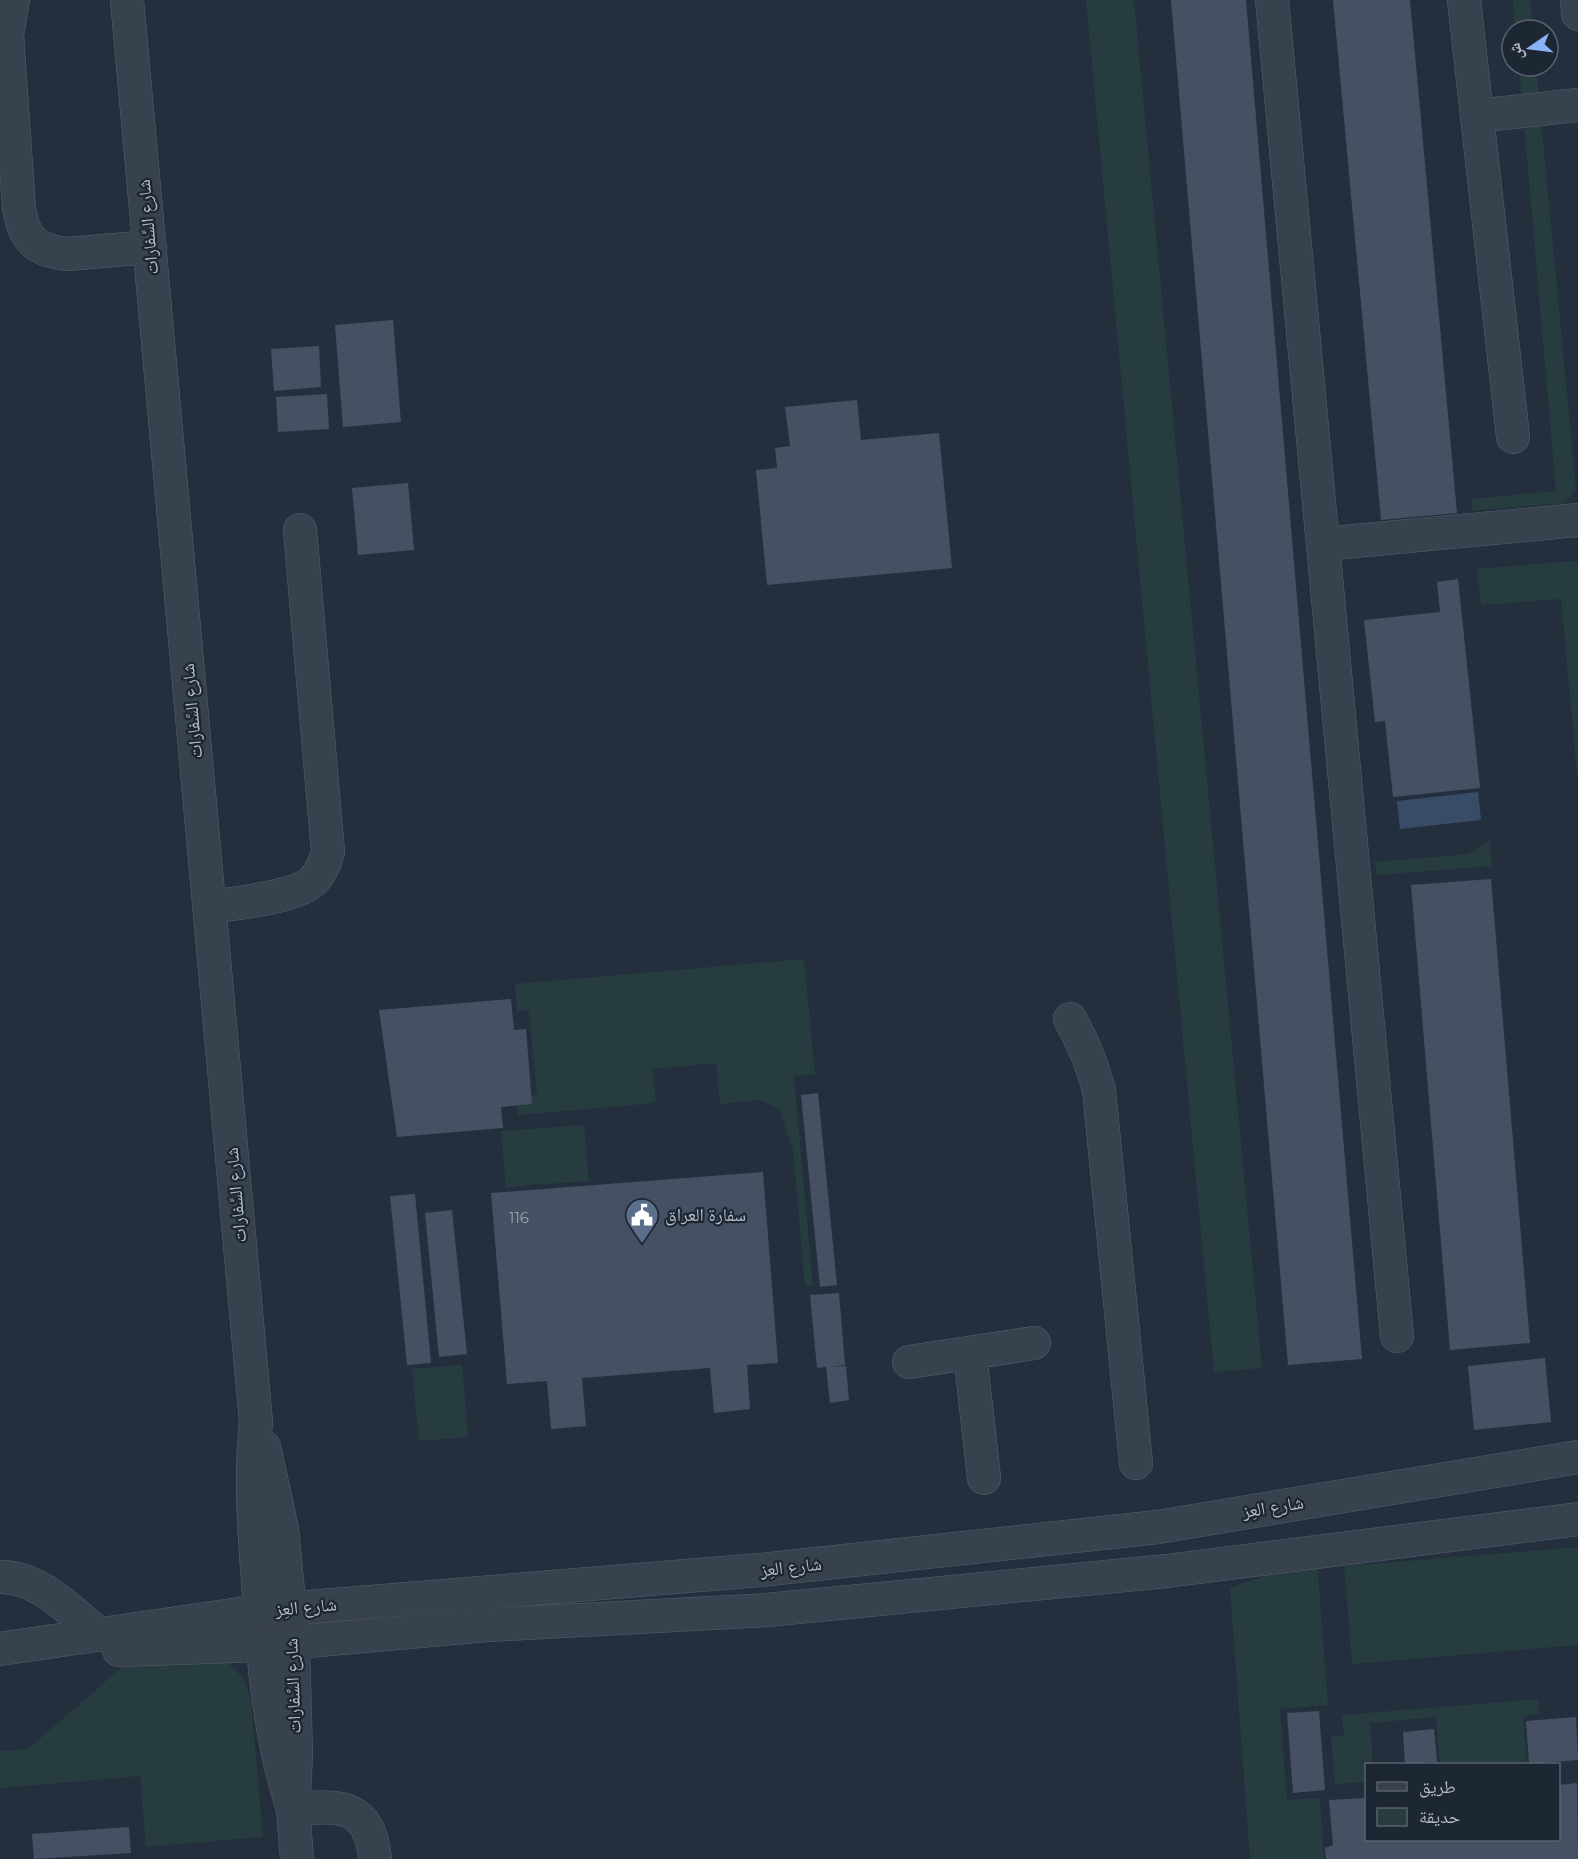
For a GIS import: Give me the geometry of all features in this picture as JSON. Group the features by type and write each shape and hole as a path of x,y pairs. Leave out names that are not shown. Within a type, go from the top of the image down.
{"street":[{"path":"13,0 7,35 19,208 24,232 33,243 44,250 57,253 150,247"},
{"name":"شارع السَّفارات","path":"127,0 256,1422 269,1462 282,1529 274,1610 296,1755 292,1809 297,1859"},
{"path":"1272,0 1397,1336"},
{"path":"1464,0 1513,437"},
{"path":"1577,0 1578,14"},
{"path":"1477,116 1578,105"},
{"path":"1323,544 1578,520"},
{"path":"210,907 299,890 312,881 322,869 328,852 300,530"},
{"path":"1070,1019 1083,1041 1100,1090 1136,1464"},
{"path":"909,1362 1034,1343"},
{"path":"970,1353 984,1479"},
{"name":"شارع العِز","path":"0,1649 274,1610 760,1570 1158,1527 1578,1457"},
{"name":"شارع العِز","path":"0,1654 278,1644 487,1625 718,1613 863,1601 1167,1571 1577,1520"},
{"path":"0,1577 21,1579 37,1586 100,1635"},
{"path":"292,1809 333,1806 350,1811 365,1824 373,1844 375,1859"}],"green space":[{"path":"1086,0 1134,0 1262,1368 1214,1372"},
{"path":"1513,0 1530,0 1532,18 1514,18"},
{"path":"1520,78 1537,78 1576,489 1565,503 1472,511 1471,499 1556,491"},
{"path":"1574,561 1578,563 1578,784 1561,599 1481,605 1477,569"},
{"path":"1490,840 1492,866 1376,875 1375,862 1468,854"},
{"path":"804,959 815,1074 794,1076 813,1286 805,1286 793,1150 780,1111 762,1100 720,1104 716,1063 653,1069 656,1103 518,1115 516,1097 537,1095 529,1010 517,1011 515,984"},
{"path":"584,1125 589,1181 506,1187 501,1131"},
{"path":"462,1365 468,1437 419,1441 412,1369"},
{"path":"1578,1547 1578,1645 1352,1664 1344,1566"},
{"path":"1317,1562 1328,1705 1280,1709 1287,1800 1320,1798 1324,1859 1250,1859 1230,1588 1296,1564"},
{"path":"227,1662 243,1678 251,1701 263,1837 146,1847 140,1776 0,1788 0,1751 28,1749 124,1665"},
{"path":"1538,1699 1539,1714 1523,1716 1527,1763 1440,1763 1436,1717 1370,1723 1373,1763 1365,1763 1365,1782 1335,1784 1331,1736 1344,1735 1342,1715"}],"water":[{"path":"1478,792 1481,820 1400,829 1397,801"}],"building":[{"path":"1171,0 1246,0 1362,1359 1288,1365"},
{"path":"1333,0 1410,0 1457,513 1381,520"},
{"path":"393,320 401,422 343,427 335,325"},
{"path":"319,346 321,387 274,391 271,349"},
{"path":"327,394 329,429 278,432 276,397"},
{"path":"857,400 861,440 939,433 952,568 767,585 756,470 777,468 775,448 790,446 785,407"},
{"path":"408,483 414,550 358,555 352,488"},
{"path":"1458,579 1480,788 1393,797 1385,721 1375,722 1364,620 1440,612 1437,582"},
{"path":"1491,879 1530,1343 1450,1350 1411,885"},
{"path":"511,999 514,1030 526,1029 532,1104 501,1107 503,1128 397,1137 379,1010"},
{"path":"818,1093 837,1285 820,1287 801,1095"},
{"path":"763,1172 778,1363 747,1365 750,1409 714,1413 710,1368 582,1378 586,1426 551,1429 547,1381 507,1384 491,1193"},
{"path":"415,1194 431,1363 407,1365 390,1196"},
{"path":"452,1210 467,1354 439,1357 425,1213"},
{"path":"839,1293 845,1365 831,1367 846,1366 849,1400 830,1403 826,1367 817,1368 810,1295"},
{"path":"1545,1358 1551,1422 1474,1430 1468,1366"},
{"path":"1319,1711 1325,1790 1293,1793 1287,1713"},
{"path":"1576,1717 1578,1760 1529,1763 1526,1721"},
{"path":"1434,1729 1437,1762 1405,1763 1403,1732"},
{"path":"1577,1783 1578,1859 1326,1859 1325,1848 1333,1845 1329,1800 1365,1798 1365,1841 1560,1841 1560,1785"},
{"path":"129,1827 131,1853 34,1859 32,1834"}],"place":[{"name":"سفارة العراق","path":"642,1244"}]}
